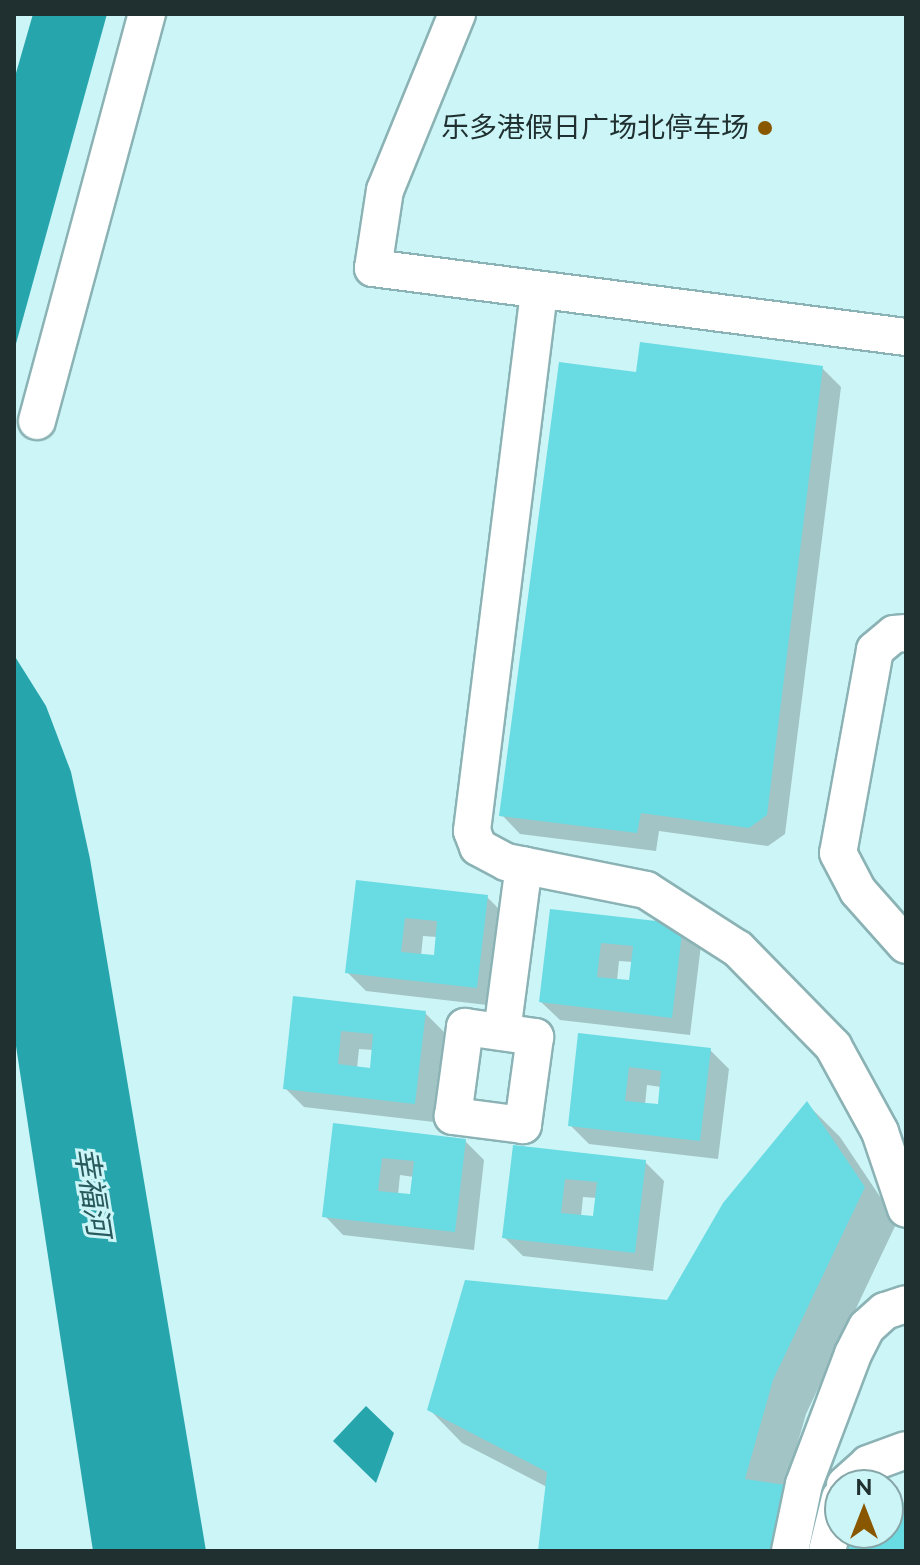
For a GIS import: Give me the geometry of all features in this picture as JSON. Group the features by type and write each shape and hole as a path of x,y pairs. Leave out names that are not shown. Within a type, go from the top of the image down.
{"street":[{"path":"37,421 147,14"},
{"path":"457,14 385,190 373,268 539,292 906,337"},
{"path":"539,292 472,831 478,847 489,856 524,865 646,890 738,949 833,1046 893,1136 906,1209"},
{"path":"906,633 894,634 875,650 838,853 858,891 906,945"},
{"path":"502,1032 524,865"},
{"path":"790,1551 809,1471 853,1354 867,1327 885,1311 906,1304"},
{"path":"863,1469 906,1450"}],"water":[{"path":"33,14 107,14 14,351 14,80"},
{"name":"幸福河","path":"14,655 46,706 71,772 90,859 206,1551 93,1551 14,1033"},
{"path":"366,1406 394,1433 376,1483 333,1441"}],"building":[{"path":"640,342 823,366 767,815 749,828 641,813 637,833 499,816 559,362 636,372"},
{"path":"356,880 488,895 477,988 345,973","holes":["405,918 437,921 434,955 401,952"]},
{"path":"550,909 683,924 672,1018 539,1002","holes":["601,943 633,946 629,980 597,977"]},
{"path":"293,996 426,1011 415,1104 283,1089","holes":["341,1031 373,1034 370,1068 338,1064"]},
{"path":"578,1033 711,1048 700,1141 568,1126","holes":["629,1067 661,1071 658,1104 625,1101"]},
{"path":"807,1101 865,1187 773,1380 745,1479 824,1491 824,1549 904,1549 906,1503 906,1551 538,1551 547,1472 427,1410 465,1280 667,1300 723,1203"},
{"path":"333,1123 466,1139 455,1232 322,1217","holes":["382,1158 414,1161 410,1194 378,1191"]},
{"path":"513,1145 646,1160 635,1253 502,1238","holes":["565,1179 597,1182 593,1216 561,1213"]}],"place":[{"name":"乐多港假日广场北停车场","path":"765,128"}]}
